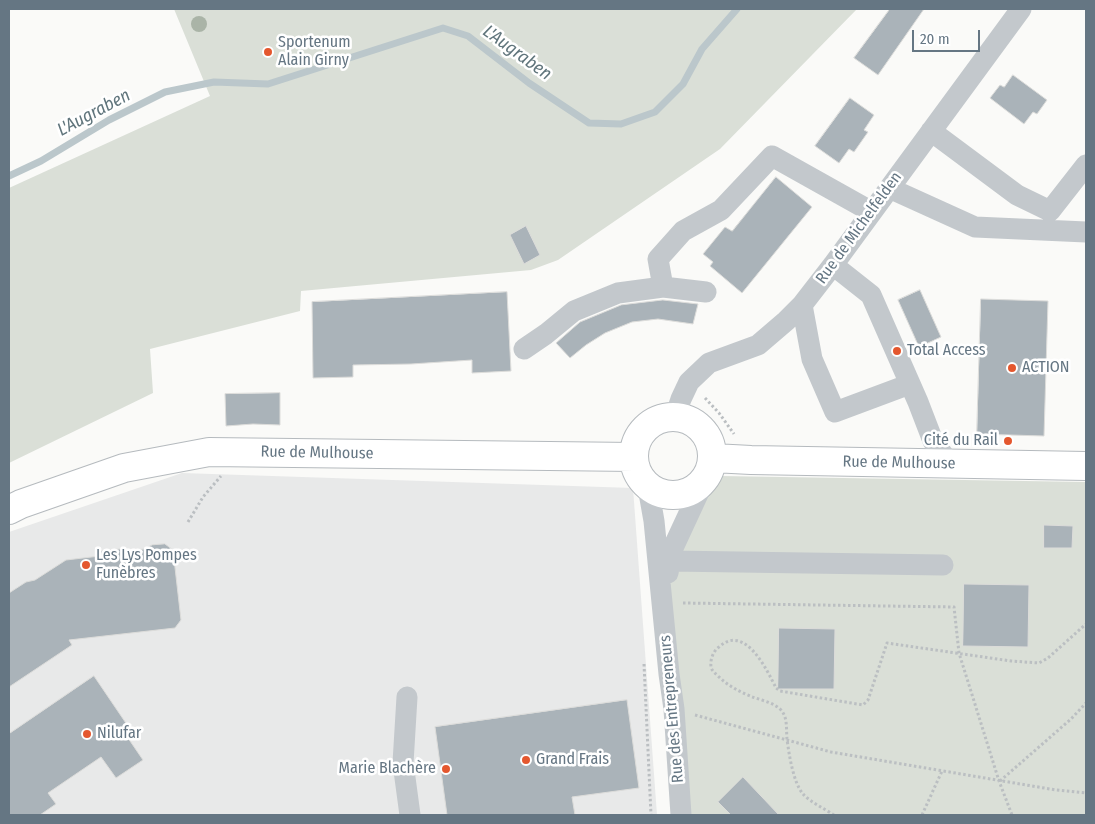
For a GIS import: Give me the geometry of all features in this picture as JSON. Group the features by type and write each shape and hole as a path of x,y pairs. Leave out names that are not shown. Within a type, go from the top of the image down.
{"main road":[{"path":"675,417 684,418 697,424 706,433 711,446 708,469 689,492 671,496 659,493 648,487 640,478 634,465 634,451 638,438 646,427 658,419 675,417"},
{"name":"Rue de Mulhouse","path":"9,510 21,504 124,468 209,452 634,457"},
{"name":"Rue de Mulhouse","path":"708,469 751,460 1086,466"}],"street":[{"name":"Rue de Michelfelden","path":"675,417 680,398 690,382 709,363 758,345 802,305 1021,9"},
{"path":"930,131 1017,195 1050,212 1086,165"},
{"path":"662,287 658,259 683,231 720,210 772,156 872,212"},
{"path":"890,188 975,228 1086,232"},
{"path":"833,265 871,295 933,441 950,464"},
{"path":"524,349 574,311 618,293 662,287 706,292"},
{"path":"802,305 812,359 835,412 910,384"},
{"name":"Rue des Entrepreneurs","path":"663,603 670,561 676,541 708,469"},
{"name":"Rue des Entrepreneurs","path":"648,487 654,516 674,709 681,815"},
{"path":"670,561 943,565"},
{"path":"407,697 403,763 410,815"}],"path":[{"path":"690,382 736,436"},
{"path":"188,522 203,497 228,469"},
{"path":"663,603 954,607 959,653 1012,815"},
{"path":"834,815 803,794 796,781 787,740 785,716 779,708 769,702 735,689 713,672 711,666 713,656 715,650 721,644 730,641 741,642 752,648 776,688 780,691 863,705 868,700 887,643 1038,663 1048,658 1086,624"},
{"path":"644,661 651,815"},
{"path":"1000,781 1071,719 1086,703"},
{"path":"674,709 831,752 1000,781 1086,793"},
{"path":"922,815 942,771"}],"shaded area":[{"path":"174,9 857,9 720,149 558,260 531,270 301,291 300,311 150,349 153,393 9,463 9,188 210,96"},
{"path":"182,473 633,488 657,815 9,815 9,532"},
{"path":"721,476 1086,482 1086,815 681,815 663,603 699,505"}],"building":[{"path":"890,9 924,9 878,75 854,58"},
{"path":"1013,75 1047,100 1037,114 1033,112 1024,124 990,98 1000,85 1004,87"},
{"path":"850,98 874,115 864,130 868,132 854,152 849,149 839,163 815,146"},
{"path":"776,177 812,207 742,293 710,266 713,262 703,254 725,227 732,231"},
{"path":"526,226 540,255 524,264 510,235"},
{"path":"920,290 941,337 919,347 898,300"},
{"path":"507,292 511,371 472,373 472,360 353,365 353,377 313,378 312,302"},
{"name":"ACTION","path":"981,299 1048,301 1044,436 977,434"},
{"path":"663,300 698,304 693,324 658,319 632,322 605,333 570,358 556,343 580,322 621,305"},
{"path":"280,393 280,425 226,426 225,394"},
{"path":"1044,525 1073,526 1072,548 1044,548"},
{"path":"165,544 173,550 181,620 175,628 69,640 72,645 9,687 9,593 26,582 35,580 66,560 100,556 100,551 120,549 129,551"},
{"path":"964,584 1029,585 1028,647 963,646"},
{"path":"779,628 835,629 834,689 778,689"},
{"path":"94,676 134,735 128,738 143,760 116,778 101,757 48,793 56,804 40,815 9,815 9,734"},
{"path":"627,700 639,788 572,797 575,815 447,815 435,727"},
{"path":"743,777 779,815 731,815 718,802"}],"waterway":[{"name":"L'Augraben","path":"9,176 41,161 109,120 165,92 214,82 268,84 443,28 468,36 529,83 589,123 621,124 655,112 683,84 702,49 737,9"}],"place":[{"name":"Sportenum Alain Girny","path":"268,52"},
{"name":"Total Access","path":"897,351"},
{"name":"ACTION","path":"1012,368"},
{"name":"Cité du Rail","path":"1008,441"},
{"name":"Les Lys Pompes Funèbres","path":"86,565"},
{"name":"Nilufar","path":"87,734"},
{"name":"Grand Frais","path":"526,760"},
{"name":"Marie Blachère","path":"446,769"}]}
